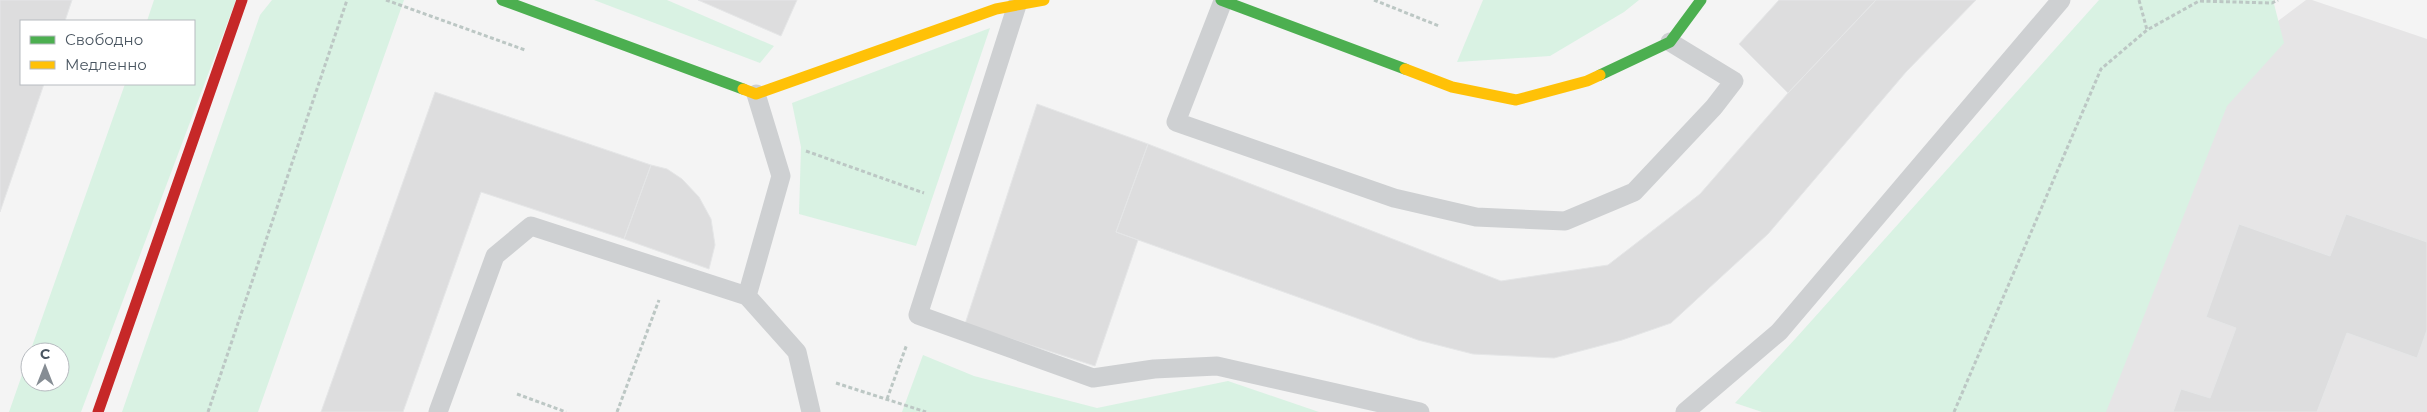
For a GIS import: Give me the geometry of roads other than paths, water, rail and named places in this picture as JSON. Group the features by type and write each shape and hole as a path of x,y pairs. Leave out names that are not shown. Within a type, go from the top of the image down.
{"street":[{"path":"98,412 242,0"},
{"path":"502,0 756,94 996,9 1044,0"},
{"path":"1222,0 1452,88 1516,100 1587,81 1670,42 1701,0"}],"lane":[{"path":"1222,0 1176,122 1394,198 1476,217 1565,221 1634,192 1714,107 1734,80 1670,42"},
{"path":"1685,412 1779,332 2061,0"},
{"path":"1018,5 918,315 1093,378 1154,369 1217,366 1420,412"},
{"path":"747,296 781,176 756,94"},
{"path":"438,412 495,256 531,226 747,296 797,352 811,412"}]}
